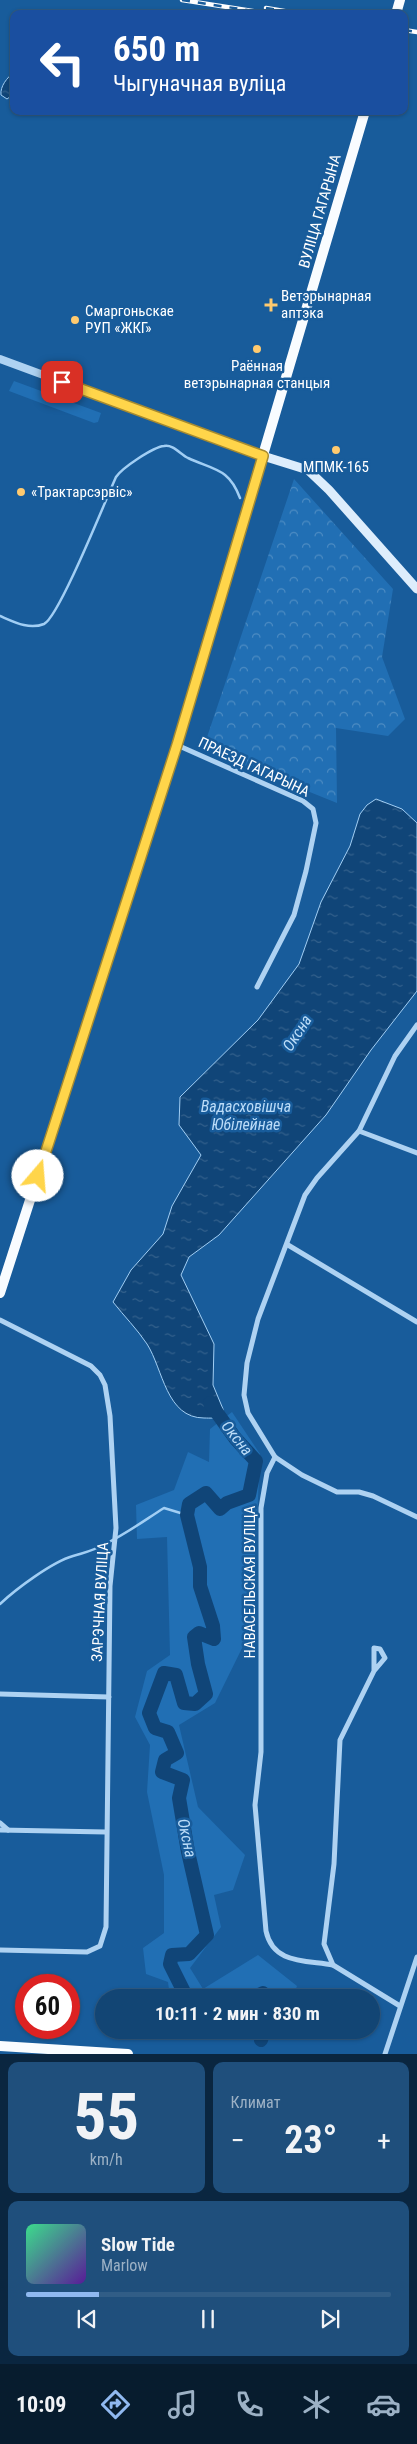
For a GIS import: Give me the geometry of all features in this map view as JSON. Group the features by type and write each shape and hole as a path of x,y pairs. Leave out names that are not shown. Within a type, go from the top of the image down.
{"main road":[{"name":"ВУЛІЦА ГАГАРЫНА","path":"0,1293 177,745 364,115"},
{"path":"263,456 308,470 329,490 417,589"},
{"path":"0,2046 128,2054"}],"street":[{"path":"0,359 263,456"},
{"name":"ПРАЕЗД ГАГАРЫНА","path":"177,745 303,801 313,810 316,823 294,915 257,987"},
{"path":"417,1025 395,1056 359,1130 317,1178 305,1195 288,1245 273,1274 258,1319 247,1363 244,1394 248,1413 275,1457 302,1475 338,1492 359,1492 373,1496 417,1516"},
{"path":"359,1130 417,1153"},
{"path":"288,1245 417,1322"},
{"name":"ЗАРЭЧНАЯ ВУЛІЦА","path":"0,1320 91,1366 102,1379 110,1416 116,1528 110,1586 106,1927 100,1946 87,1952 0,1950"},
{"name":"НАВАСЕЛЬСКАЯ ВУЛІЦА","path":"275,1457 267,1473 261,1508 261,1752 255,1804 266,1931 268,1944 284,1956 299,1961 333,1965"},
{"path":"374,1671 340,1740 334,1864 324,1944 333,1965 400,2006"},
{"path":"0,1694 109,1697"},
{"path":"0,1823 8,1831"},
{"path":"0,1830 106,1832"},
{"path":"386,2054 400,2006 417,1959"}],"green space":[{"path":"14,381 101,413 98,422 94,423 9,391"},
{"path":"294,479 393,589 382,657 405,719 388,736 336,728 337,803 203,749"},
{"path":"232,1412 260,1454 256,1543 248,1636 215,1703 179,1725 198,1807 245,1855 233,1890 214,1895 221,1927 190,1968 203,1989 169,1989 168,1982 146,1974 143,1948 164,1933 164,1875 147,1792 150,1745 135,1717 147,1671 170,1655 167,1537 137,1539 136,1505 174,1490 188,1452 209,1462 210,1429"},
{"path":"258,1955 297,1986 296,1989 203,1989"}],"water":[{"path":"10,77 10,97 7,99 1,95 3,85"},
{"name":"Вадасховішча Юбілейнае","path":"376,799 402,809 417,823 417,991 371,1050 326,1115 219,1235 189,1257 181,1275 214,1344 213,1385 223,1409 223,1415 216,1418 191,1416 181,1410 173,1401 147,1344 113,1302 131,1270 163,1234 172,1206 201,1155 179,1125 180,1097 258,1020 299,964 321,902 350,846 360,814 367,805"}],"waterway":[{"path":"0,616 11,621 33,626 44,624 51,617 71,580 116,477 131,464 159,447 170,446 188,458 220,471 231,481 240,498"},
{"name":"Оксна","path":"182,1989 170,1964 172,1955 189,1954 207,1935 188,1852 179,1798 183,1780 162,1772 165,1760 177,1753 168,1732 155,1728 149,1713 164,1673 176,1675 184,1703 195,1704 206,1694 198,1664 194,1637 199,1633 214,1639 213,1626 200,1586 200,1567 187,1515 189,1504 206,1493 220,1509 227,1503 249,1495 256,1461 235,1438 210,1403"},
{"path":"0,1604 15,1591 55,1564 101,1546 164,1508 187,1515"}],"railway":[{"path":"182,0 246,10"},
{"path":"266,8 278,10"},
{"path":"408,31 417,32"}],"place":[{"name":"Ветэрынарная аптэка","path":"271,305"},
{"name":"Смаргоньскае РУП «ЖКГ»","path":"75,320"},
{"name":"Раённая ветэрынарная станцыя","path":"257,349"},
{"name":"МПМК-165","path":"336,450"},
{"name":"«Трактарсэрвіс»","path":"21,492"}],"route":[{"path":"38,1176 177,745 263,456 62,382"}]}
